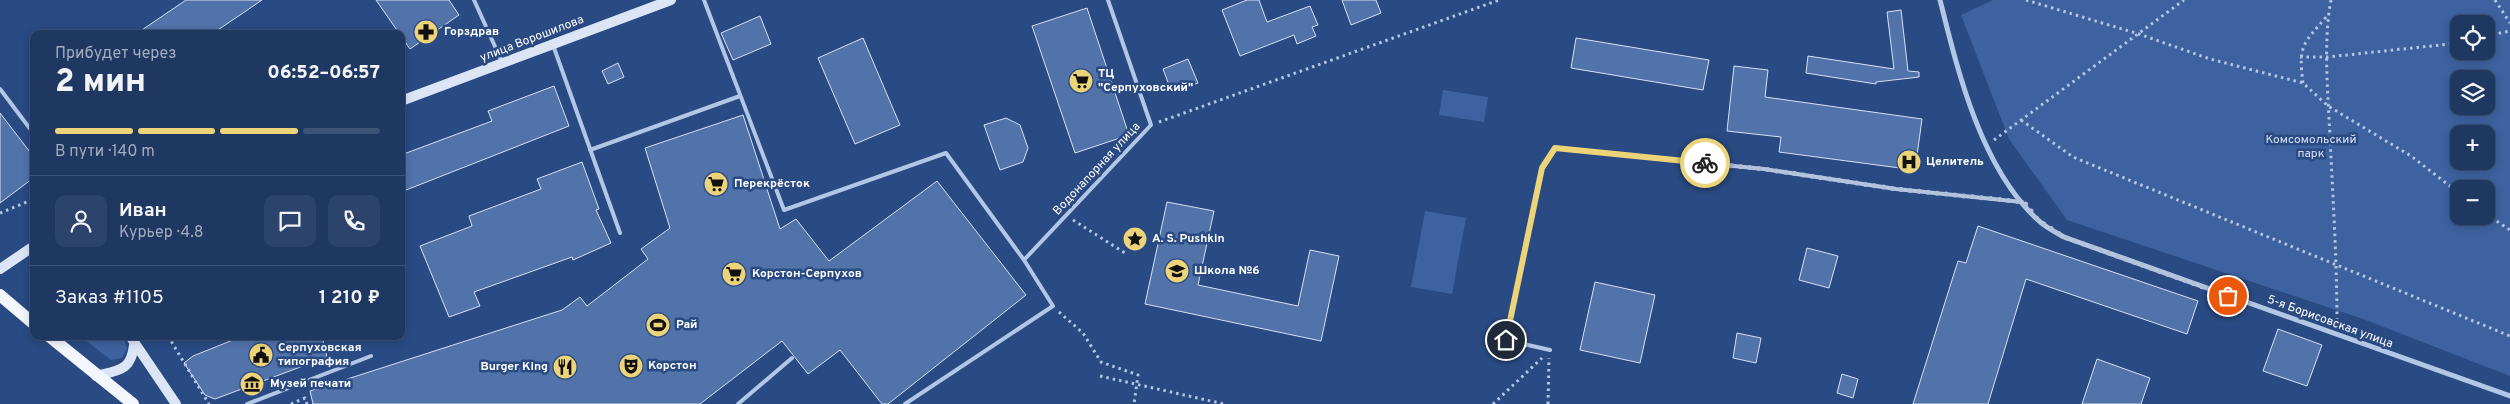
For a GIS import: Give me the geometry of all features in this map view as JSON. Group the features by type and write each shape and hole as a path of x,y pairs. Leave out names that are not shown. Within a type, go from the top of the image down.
{"main road":[{"name":"улица Ворошилова","path":"405,100 671,0"},
{"path":"0,269 30,249"},
{"path":"0,295 30,321"},
{"path":"54,340 133,404"},
{"path":"96,376 125,367 132,359 132,340"},
{"path":"132,340 176,404"}],"street":[{"name":"5-я Борисовская улица","path":"1940,0 1968,103 1986,147 2011,187 2038,220 2064,237 2510,396"}],"lane":[{"path":"474,0 503,63"},
{"path":"704,0 784,210 946,153 1024,260 1053,306 905,404"},
{"path":"1108,0 1151,125"},
{"path":"553,44 620,233"},
{"path":"0,89 30,129"},
{"path":"590,150 740,96"},
{"name":"Водонапорная улица","path":"1024,260 1151,125"},
{"path":"1550,350 1506,340 1542,168 1555,148 1764,169 1896,189 2024,202"},
{"path":"248,404 370,356"},
{"path":"738,404 792,358"}],"path":[{"name":"Водонапорная улица","path":"1151,125 1499,0"},
{"path":"2026,0 2139,34 2210,59 2303,83 2328,106 2411,156 2450,186"},
{"path":"1986,147 2184,0"},
{"path":"2331,0 2328,15 2328,106 2337,267 2337,335"},
{"path":"2495,0 2510,23"},
{"path":"2303,83 2300,57 2307,40 2328,15"},
{"path":"2495,34 2510,31"},
{"path":"2300,57 2328,57 2450,44"},
{"path":"2021,120 2073,157 2337,267 2510,336"},
{"path":"0,213 30,201"},
{"path":"1066,216 1126,253"},
{"path":"2495,220 2510,230"},
{"path":"1053,306 1083,333 1101,362 1138,375 1134,404"},
{"path":"170,340 209,404"},
{"path":"1494,404 1550,350"},
{"path":"1548,404 1550,350"},
{"path":"1100,376 1224,404"},
{"path":"291,404 305,398 306,404"}],"green space":[{"name":"Комсомольский парк","path":"1993,0 2510,0 2510,376 2363,319 2067,220 2009,139 1961,15"},
{"path":"1443,90 1488,97 1484,122 1439,115"},
{"path":"1425,211 1466,218 1452,294 1411,287"},
{"path":"85,340 124,340 127,349 122,358 111,360"}],"building":[{"path":"186,0 262,0 218,30 142,30"},
{"path":"376,0 449,0 459,15 410,49 405,42 405,30 397,30"},
{"path":"1247,0 1259,0 1267,22 1310,6 1318,25 1312,27 1316,36 1297,44 1294,35 1240,56 1222,10"},
{"path":"1342,0 1376,0 1381,13 1351,25"},
{"name":"ТЦ \"Серпуховский\"","path":"1087,8 1129,135 1075,153 1032,26"},
{"path":"1901,10 1908,71 1919,72 1919,77 1876,82 1876,84 1806,73 1808,56 1894,69 1887,12"},
{"path":"760,16 771,44 733,60 721,33"},
{"path":"863,38 900,125 855,144 818,58"},
{"path":"1576,38 1709,60 1703,90 1571,68"},
{"path":"1188,59 1198,83 1172,93 1163,69"},
{"path":"618,63 624,77 608,84 602,71"},
{"path":"1734,66 1768,70 1765,97 1922,119 1915,170 1779,152 1781,137 1727,131"},
{"path":"554,86 569,126 405,190 405,154 492,121 488,111"},
{"path":"0,113 30,152 30,180 0,203"},
{"name":"Корстон-Серпухов","path":"743,115 780,229 796,219 829,261 937,181 1026,295 888,404 882,404 840,350 808,374 782,341 700,404 313,404 310,391 562,310 580,297 587,306 648,259 641,249 670,228 645,148"},
{"path":"1006,118 1020,125 1028,148 1023,162 1000,170 984,125"},
{"path":"582,162 599,209 596,210 611,243 573,260 572,257 474,292 480,306 449,317 420,246 472,226 469,216 541,189 537,179"},
{"name":"Школа №6","path":"1167,202 1214,211 1198,285 1298,306 1310,250 1339,256 1321,341 1145,304"},
{"path":"1978,226 2198,301 2187,334 2026,279 1988,404 1913,404 1958,261 1966,263"},
{"path":"1807,248 1838,256 1829,288 1799,280"},
{"path":"1595,282 1655,295 1640,363 1580,350"},
{"path":"2278,329 2322,345 2307,386 2263,371"},
{"path":"1737,333 1761,338 1756,363 1733,358"},
{"path":"233,340 323,340 327,357 215,399 205,395 184,363 193,356"},
{"path":"2097,359 2150,378 2141,404 2082,404"},
{"path":"1842,374 1858,379 1853,398 1837,393"}],"way so far":[{"path":"1705,163 1764,169 1896,189 2024,202 2038,220 2064,237 2228,296"}],"place":[{"name":"Горздрав","path":"426,32"},
{"name":"ТЦ \"Серпуховский\"","path":"1081,81"},
{"name":"Целитель","path":"1909,162"},
{"name":"Перекрёсток","path":"716,184"},
{"name":"A. S. Pushkin","path":"1135,239"},
{"name":"Школа №6","path":"1177,271"},
{"name":"Корстон-Серпухов","path":"734,274"},
{"name":"Рай","path":"658,325"},
{"name":"Серпуховская типография","path":"261,355"},
{"name":"Корстон","path":"631,366"},
{"name":"Burger King","path":"565,367"},
{"name":"Музей печати","path":"252,384"}],"route":[{"path":"1506,340 1542,168 1555,148 1705,163"}]}
